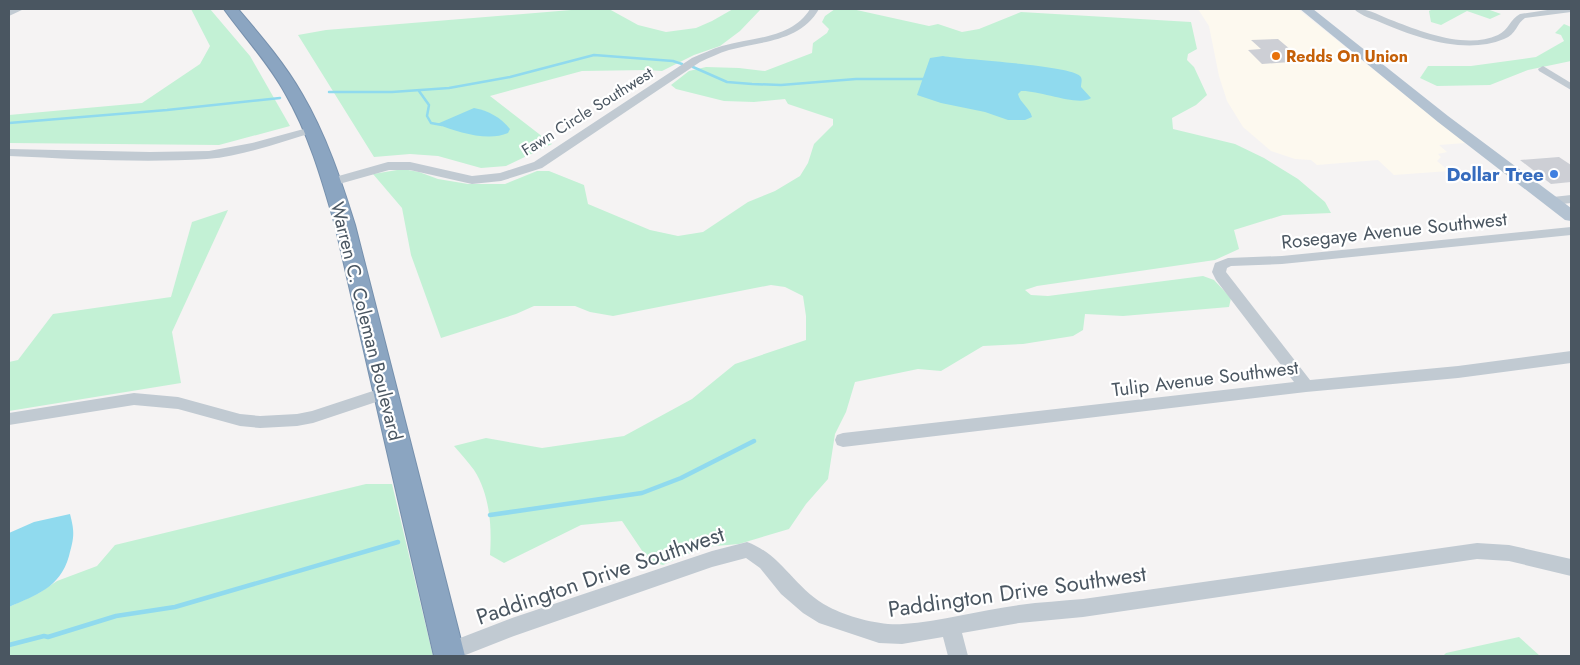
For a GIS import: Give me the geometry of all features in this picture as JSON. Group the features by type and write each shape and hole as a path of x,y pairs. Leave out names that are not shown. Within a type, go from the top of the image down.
{"highway":[{"name":"Warren C. Coleman Boulevard","path":"231,9 269,56 293,94 311,130 332,182 347,232 450,654"}],"main road":[{"path":"1306,9 1443,119 1571,216"}],"street":[{"path":"9,13 20,9"},
{"name":"Fawn Circle Southwest","path":"332,182 388,166 410,166 472,180 501,177 538,165 696,60 725,48 791,31 811,17 814,9"},
{"path":"1359,9 1387,22 1421,34 1439,38 1474,41 1491,40 1510,32 1513,30 1516,20 1523,16 1571,9"},
{"path":"1543,68 1571,87"},
{"path":"9,153 150,156 209,154 254,146 311,130"},
{"path":"1553,201 1571,199"},
{"name":"Rosegaye Avenue Southwest","path":"1306,386 1222,277 1219,272 1220,266 1228,262 1282,260 1571,231"},
{"name":"Tulip Avenue Southwest","path":"843,440 1306,386 1458,372 1571,357"},
{"path":"9,419 134,399 178,403 240,420 260,422 297,420 313,417 385,393"},
{"name":"Paddington Drive Southwest","path":"450,654 512,627 712,559 747,550 767,562 788,588 826,616 853,626 879,632 902,634 950,625 1477,551 1509,553 1571,568"},
{"path":"950,625 958,656"}],"shaded area":[{"path":"1198,9 1298,9 1465,143 1439,145 1447,152 1438,154 1441,157 1437,161 1449,171 1394,175 1378,160 1317,165 1311,160 1295,159 1271,151 1243,127 1227,101 1219,76 1209,26"}],"green space":[{"path":"191,9 210,9 250,56 290,126 219,145 9,143 9,115 142,103 200,64 210,46"},
{"path":"583,9 609,9 638,25 666,32 696,28 733,9 761,9 740,31 720,46 694,55 662,71 582,71 490,96 552,144 506,166 481,168 438,156 410,154 374,157 298,35 326,30"},
{"path":"835,9 852,9 929,26 938,24 962,32 979,29 1021,12 1191,22 1197,49 1188,54 1187,60 1194,67 1207,95 1196,105 1172,118 1173,129 1235,144 1264,158 1298,179 1325,202 1331,213 1283,215 1234,230 1239,249 1215,260 1037,286 1025,290 1031,295 1048,296 1203,276 1214,280 1231,298 1229,307 1123,316 1085,314 1083,330 1073,336 1023,344 983,346 941,371 918,369 855,382 846,412 835,434 828,479 806,504 789,529 739,544 704,547 663,565 649,561 622,521 581,525 504,563 490,555 489,511 484,490 474,470 454,446 486,438 542,448 624,436 692,399 735,364 806,340 806,316 803,296 785,287 771,285 613,316 590,312 575,306 534,306 516,314 441,338 411,255 402,208 373,174 403,169 419,172 438,179 468,184 505,184 537,171 549,171 584,185 588,204 650,230 678,236 703,232 748,202 775,191 800,176 808,163 814,144 833,125 833,119 788,104 785,99 754,102 724,101 676,89 671,85 689,71 706,67 765,71 812,53 813,43 827,33 829,29 822,22 825,16"},
{"path":"1433,9 1487,9 1501,14 1490,19 1467,11 1441,25 1431,22 1429,11"},
{"path":"1564,24 1571,27 1571,61 1528,70 1490,85 1437,86 1420,78 1428,66 1471,66 1536,57 1564,41 1561,35 1555,33"},
{"path":"228,210 172,332 181,383 9,411 9,362 18,360 53,314 171,297 192,222"},
{"path":"366,484 392,484 433,656 9,656 9,607 39,593 57,581 97,566 115,545"},
{"path":"1519,637 1540,656 1443,656 1446,653"}],"water":[{"path":"943,56 1038,66 1072,72 1081,77 1081,87 1091,98 1078,101 1021,91 1018,94 1019,97 1032,117 1025,120 1008,120 985,112 941,103 917,95 930,58"},
{"path":"474,108 498,118 510,129 508,133 491,137 472,135 437,124"},
{"path":"70,514 73,540 69,556 60,576 46,589 9,607 9,533 34,522"}],"building":[{"name":"Redds On Union","path":"1278,39 1304,61 1262,64 1248,50 1261,49 1251,40"},
{"name":"Dollar Tree","path":"1559,157 1571,165 1571,182 1551,184 1520,160"}],"waterway":[{"path":"329,92 392,92 449,88 510,77 594,55 673,61 682,64"},
{"path":"693,67 727,82 752,84 781,85 856,79 926,79"},
{"path":"419,91 429,105 427,116 431,123 442,125"},
{"path":"9,123 167,110 280,98"},
{"path":"490,515 642,493 681,478 754,441"},
{"path":"9,645 44,636 48,637 116,616 175,607 398,542"}],"place":[{"name":"Redds On Union","path":"1276,56"},
{"name":"Dollar Tree","path":"1554,174"}]}
